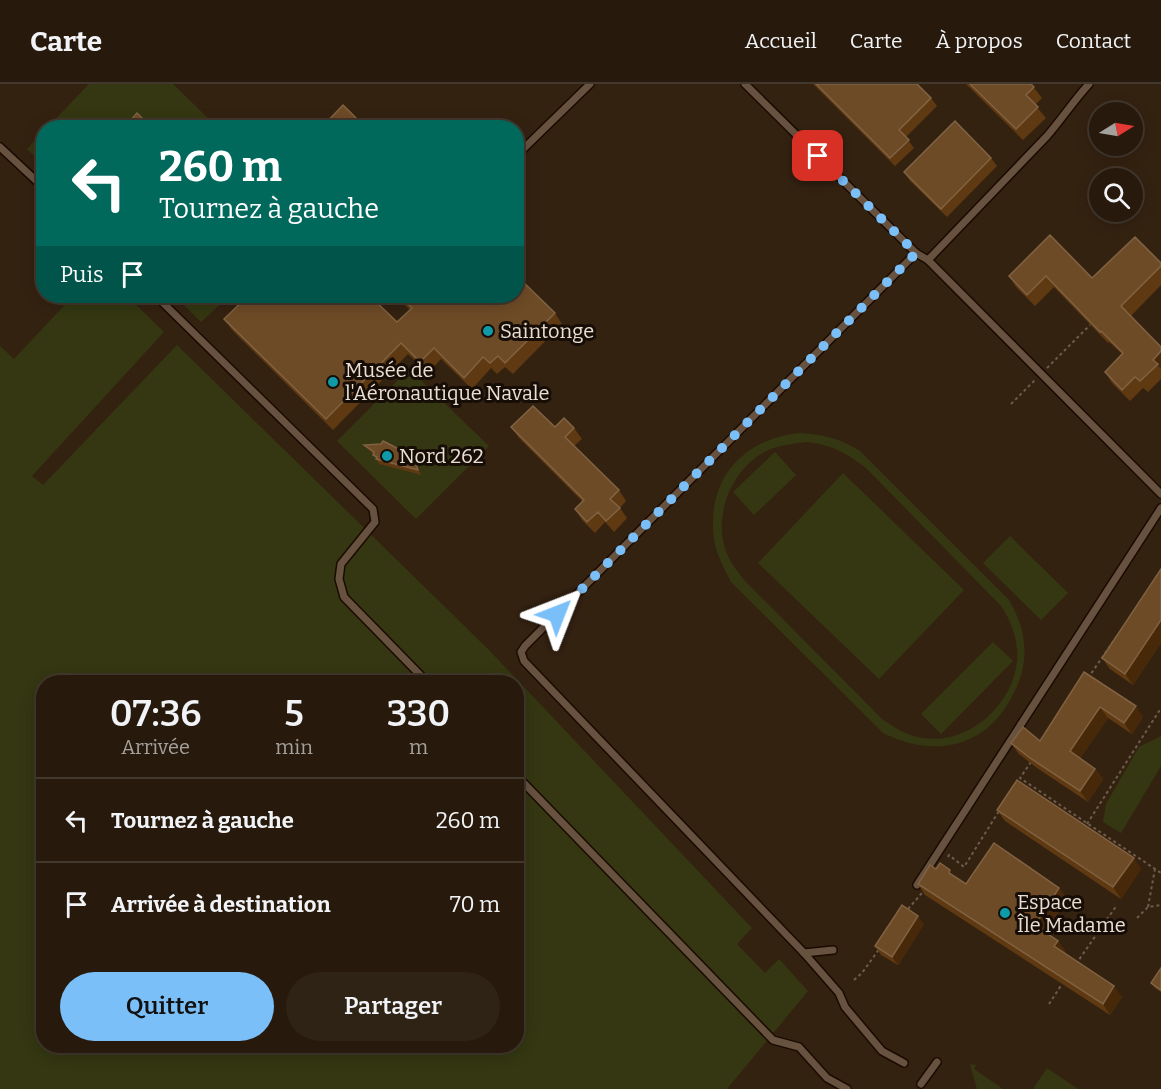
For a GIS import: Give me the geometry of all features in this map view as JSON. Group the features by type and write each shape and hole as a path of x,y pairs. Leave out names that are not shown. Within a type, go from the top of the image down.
{"lane":[{"path":"524,148 590,84"},
{"path":"745,84 916,253 928,260 1161,494"},
{"path":"928,260 1047,136 1062,119 1071,103 1089,84"},
{"path":"0,147 36,181"},
{"path":"904,1063 882,1051 845,1007 839,993 804,953 524,661 521,652 916,253"},
{"path":"163,303 373,509 375,522 341,564 339,579 341,588 344,597 419,675"},
{"path":"916,885 1161,508"},
{"path":"524,783 773,1040 799,1047 827,1078 847,1089"},
{"path":"804,953 833,950"},
{"path":"921,1084 937,1062"}],"path":[{"path":"1011,404 1090,325"},
{"path":"1085,682 1117,635"},
{"path":"1087,824 1161,708"},
{"path":"1033,759 1020,778 1161,873"},
{"path":"943,864 949,855 964,867 1004,803"},
{"path":"1137,918 1148,907 1155,869"},
{"path":"904,914 925,889"},
{"path":"1074,968 1117,905"},
{"path":"1148,907 1161,905"},
{"path":"854,980 862,973 880,947"},
{"path":"1049,1004 1067,977"}],"green space":[{"path":"89,84 173,84 210,120 55,120"},
{"path":"36,139 36,158 27,149"},
{"path":"66,303 134,303 164,332 32,476 43,485 177,345 513,675 36,675 36,1053 524,1053 524,687 752,928 737,944 765,973 779,959 808,991 727,1089 0,1089 0,346 14,359"},
{"path":"182,303 221,303 201,322"},
{"path":"409,369 489,446 416,519 337,441"},
{"path":"801,433 825,436 860,451 1009,600 1020,625 1024,662 1017,687 1010,700 999,717 985,730 970,739 937,746 901,741 883,733 731,582 715,545 713,517 716,498 723,480 733,465 762,443","holes":["807,442 825,445 840,451 868,470 1005,612 1017,647 1017,662 1013,678 1007,693 997,707 971,729 940,739 923,738 902,731 882,719 746,582 734,567 722,537 722,522 724,506 737,478 746,466 771,449"]},
{"path":"775,452 796,475 754,515 733,492"},
{"path":"843,473 964,590 879,679 758,563"},
{"path":"1010,536 1068,593 1041,620 983,563"},
{"path":"993,642 1013,661 941,734 921,714"},
{"path":"1161,736 1161,766 1121,833 1103,822 1106,804 1139,747"},
{"path":"970,1064 976,1065 974,1069 1003,1089 977,1089"},
{"path":"1047,1068 1078,1089 1033,1089"}],"building":[{"path":"816,84 917,84 931,98 899,130 909,140 890,158"},
{"path":"970,84 1031,84 1034,87 1026,95 1038,107 1016,129"},
{"path":"343,105 358,120 329,120"},
{"path":"137,113 144,120 131,120"},
{"path":"955,121 991,158 941,209 904,172"},
{"path":"1050,235 1092,278 1135,237 1161,263 1161,266 1121,306 1161,347 1161,351 1153,360 1158,364 1140,381 1135,377 1122,390 1105,372 1123,353 1046,276 1027,295 1009,276"},
{"path":"524,283 555,313 505,363 498,356 490,363 483,357 464,378 434,348 420,362 401,343 326,419 224,319 241,303 377,303 397,322 412,308 407,303 524,303"},
{"path":"533,406 555,427 564,418 574,428 565,437 619,490 610,499 620,508 606,521 598,512 587,522 575,509 584,500 511,427"},
{"path":"383,441 413,456 418,470 376,459 374,452 364,445 381,444"},
{"path":"1161,569 1161,620 1125,674 1102,658"},
{"path":"1084,672 1136,706 1124,723 1100,707 1070,751 1095,769 1080,791 1011,743 1023,727 1040,741"},
{"path":"1017,780 1134,858 1113,887 997,810"},
{"name":"Espace Île Madame","path":"994,843 1059,888 1035,925 1058,941 1054,946 1114,986 1103,1004 918,884 930,865 936,869 940,863 950,870 949,873 966,884"},
{"path":"902,905 918,916 892,957 875,946"},
{"path":"1161,968 1161,990 1151,983"}],"place":[{"name":"Saintonge","path":"488,331"},
{"name":"Musée de l'Aéronautique Navale","path":"333,382"},
{"name":"Nord 262","path":"387,456"},
{"name":"Espace Île Madame","path":"1005,913"}],"route":[{"path":"557,614 916,253 818,156"}]}
